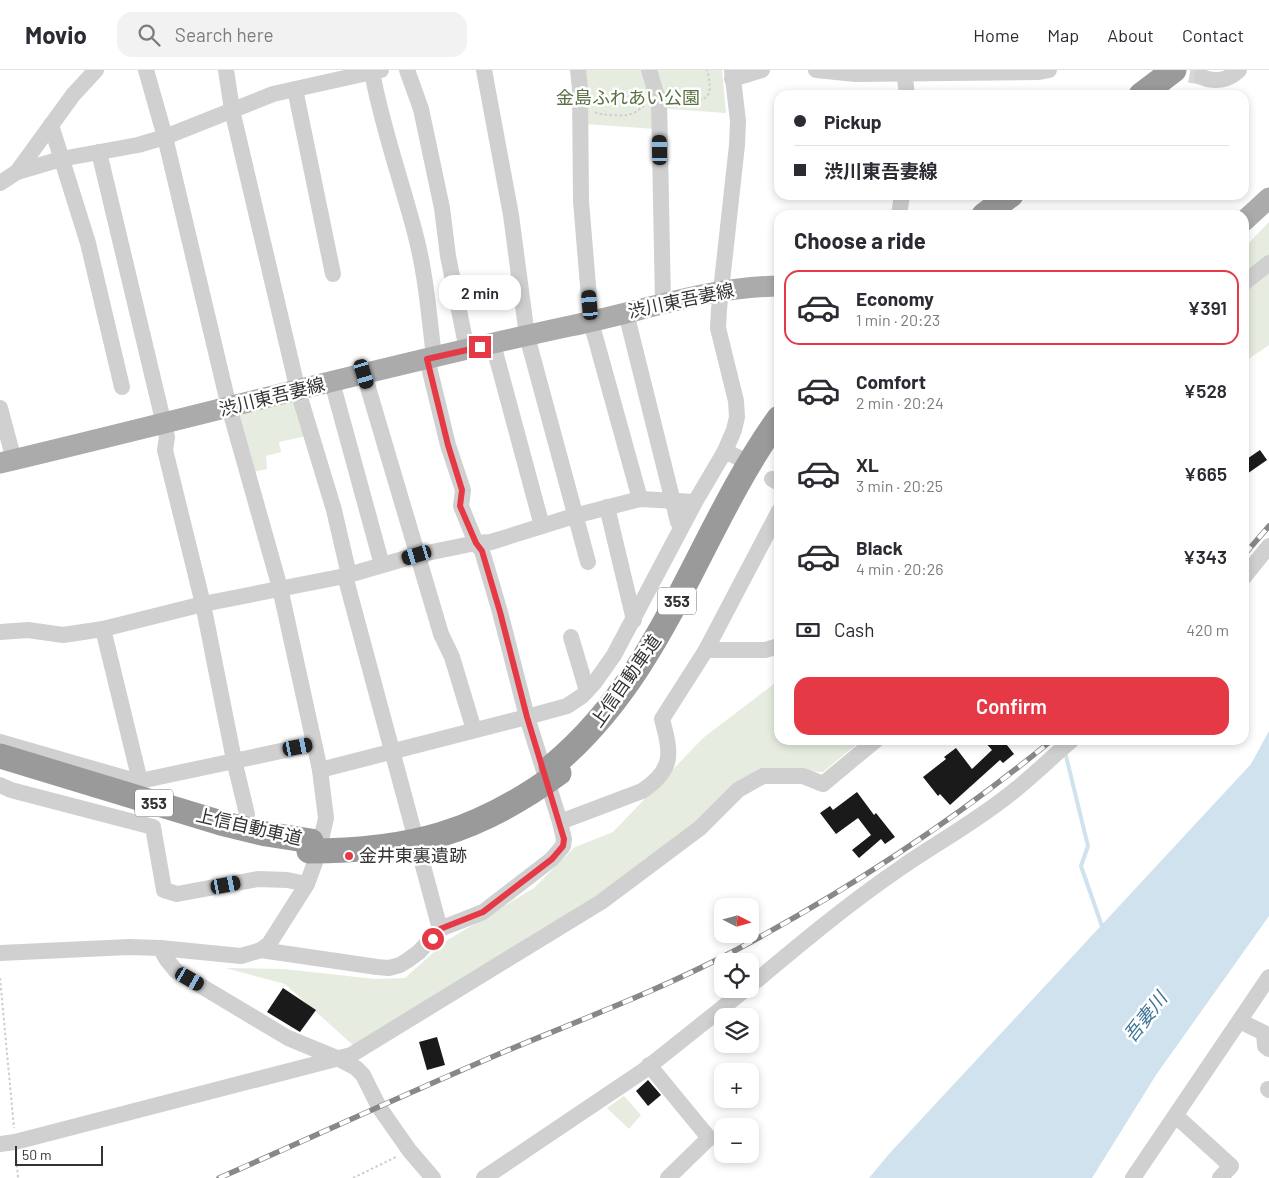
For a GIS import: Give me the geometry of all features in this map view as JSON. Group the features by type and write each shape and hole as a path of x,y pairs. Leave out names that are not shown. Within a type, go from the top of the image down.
{"highway":[{"path":"1148,90 1174,70"},
{"path":"1169,90 1197,74"},
{"path":"975,210 988,200"},
{"path":"991,210 1004,200"},
{"name":"上信自動車道","path":"555,770 594,727 643,660 672,610 753,457 774,426"},
{"name":"上信自動車道","path":"0,767 226,834 270,845 310,846 373,839 430,828 470,814 555,770 599,736 650,668 774,445"},
{"name":"上信自動車道","path":"0,756 221,823 310,846"}],"main road":[{"path":"1249,216 1269,198"},
{"name":"渋川東吾妻線","path":"7,462 364,374 663,304 720,291 753,286 774,286"}],"street":[{"path":"17,172 73,95 96,70"},
{"path":"0,953 129,947 241,956 261,950 269,944 307,884 317,857 326,818 320,770 280,588 229,407 165,137 146,70"},
{"path":"226,70 232,110 298,391 334,510 347,576 440,929"},
{"path":"407,70 421,109 427,136 442,208 448,256 467,350"},
{"path":"484,70 511,215 527,336 574,516 588,562"},
{"path":"578,70 580,89 581,201 591,322 640,499"},
{"path":"649,70 656,93 660,98 658,111 663,304"},
{"path":"320,770 567,706 587,691 614,655 695,502 725,451 734,430 737,417 736,401 718,328 720,291 737,145 738,121 732,74 762,70"},
{"path":"816,70 856,74 1039,72 1049,70"},
{"path":"1197,74 1219,87 1239,70"},
{"path":"0,183 17,172 61,159 138,145 165,137 273,94 377,71 379,110 416,235 426,286 431,358 448,445 462,490 460,506 476,543 482,551 527,717 564,839 563,846 552,859 483,912 440,929 420,952 400,965 389,968 261,950"},
{"path":"904,72 906,90"},
{"path":"295,89 333,274"},
{"path":"51,125 88,243 122,387"},
{"path":"98,152 164,423 167,437 166,450 203,604 234,760 247,814"},
{"path":"1249,279 1269,263"},
{"path":"626,313 678,522"},
{"path":"493,344 542,526"},
{"path":"364,374 441,634 452,657 474,730"},
{"path":"332,382 382,565"},
{"path":"0,408 7,462"},
{"path":"725,451 745,462"},
{"path":"0,632 28,630 63,635 103,628 203,604 347,576 417,555 476,543 491,542 574,516 640,499 695,502"},
{"path":"608,507 634,620"},
{"path":"560,822 642,791 652,785 661,775 668,762 669,754 662,719 706,650 774,521"},
{"path":"1249,570 1269,546"},
{"path":"103,628 140,781"},
{"path":"572,637 587,691"},
{"path":"706,650 765,650 774,647"},
{"path":"0,742 140,781 314,744"},
{"path":"7,1143 351,1055 372,1044 601,902 700,828 738,790 763,776 803,776 823,784 870,745"},
{"path":"759,979 902,867 973,822 1015,790 1064,746"},
{"path":"0,785 10,790 153,827 164,890 177,894 258,879 287,880 307,884"},
{"path":"160,948 176,971 288,1038 356,1068 363,1075 379,1107 409,1150 433,1178"},
{"path":"1134,1178 1269,978"},
{"path":"484,1178 649,1065 735,998"},
{"path":"1240,1021 1264,1033 1265,1046 1269,1049"},
{"path":"649,1065 709,1138 668,1178"},
{"path":"1176,1116 1230,1166 1220,1178"}],"path":[{"path":"0,978 7,1143 18,1178"},
{"path":"353,1178 409,1150"}],"green space":[{"name":"金島ふれあい公園","path":"582,70 722,70 726,113 656,108 656,129 586,124"},
{"path":"1269,222 1269,345 1249,359 1249,243"},
{"path":"297,396 306,436 279,442 281,452 266,456 267,469 250,473 238,411"},
{"path":"774,684 774,745 856,745 823,772 768,769 693,826 547,931 354,1046 285,984 225,968 284,969 375,979 405,978 446,941 534,888 575,847 613,832 703,738"},
{"path":"624,1096 641,1115 629,1129 607,1108"}],"water":[{"name":"吾妻川","path":"1269,731 1269,916 1156,1075 1092,1178 869,1178 889,1154 1251,764"}],"building":[{"path":"1260,450 1267,460 1249,473 1249,458"},
{"path":"988,745 1007,745 1014,754 1003,763 1000,760 950,805 940,794 938,796 923,777 946,759 944,757 956,748 972,769 992,750"},
{"path":"857,792 874,815 876,813 895,837 885,844 881,839 859,858 852,850 871,835 858,818 836,834 820,813 830,806 833,810"},
{"path":"283,988 316,1010 300,1032 267,1012"},
{"path":"437,1037 445,1065 427,1070 419,1042"},
{"path":"648,1080 661,1095 648,1106 636,1091"}],"waterway":[{"path":"1063,752 1066,756 1088,846 1081,866 1103,929"}],"tunnel":[{"path":"1166,70 1202,77"}],"railway":[{"path":"1249,549 1269,526"},
{"path":"219,1178 506,1051 651,991 736,950 819,903 899,853 977,799 1046,745"}],"place":[{"name":"金井東裏遺跡","path":"349,856"}],"route":[{"path":"433,939 440,929 483,912 552,859 563,846 564,839 527,717 482,551 476,543 460,506 462,490 448,445 427,359 480,347"}]}
